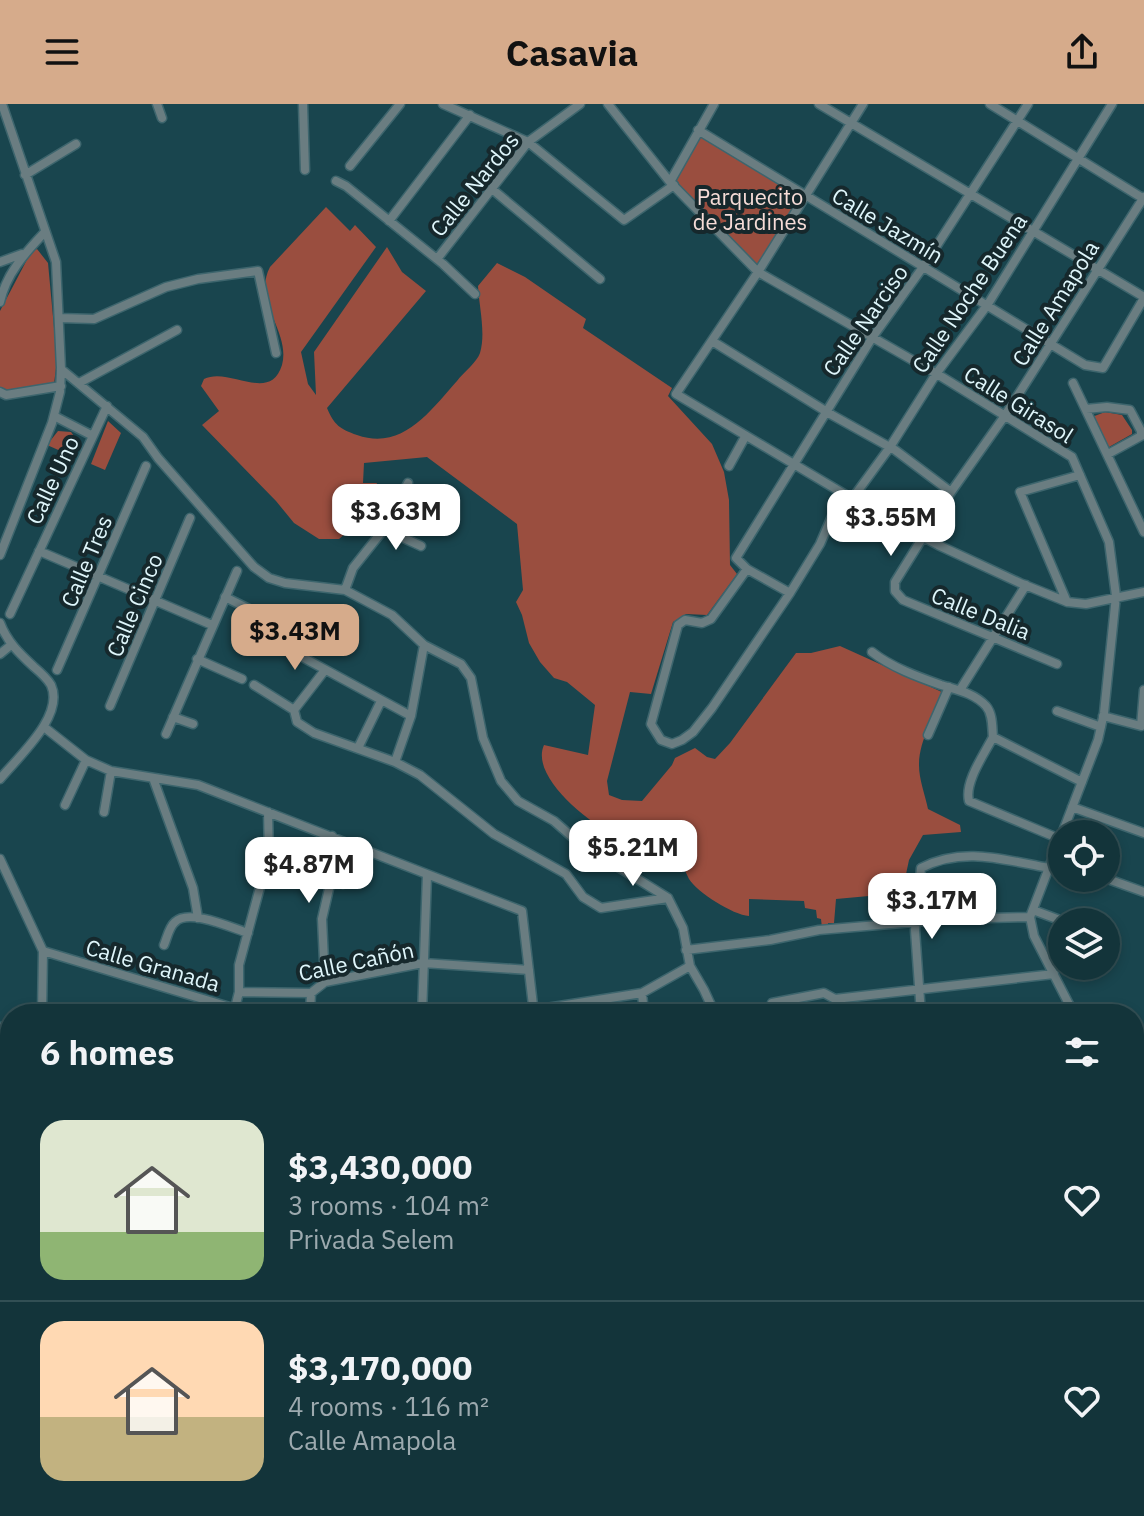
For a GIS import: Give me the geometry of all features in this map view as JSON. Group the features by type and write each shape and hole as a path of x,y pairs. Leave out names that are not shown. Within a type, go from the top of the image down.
{"street":[{"path":"0,555 54,416 61,386 56,262 2,104"},
{"path":"157,104 162,118"},
{"path":"303,104 305,170"},
{"path":"350,166 400,104"},
{"path":"443,104 528,142 624,220 672,184 714,104"},
{"name":"Calle Nardos","path":"437,259 528,142 580,104"},
{"name":"Calle Girasol","path":"608,104 672,184 758,272 936,374 1072,457 1109,542 1116,596 1101,727 1067,820"},
{"path":"819,104 1144,298"},
{"path":"863,104 758,272 676,394 852,499 925,538 1026,585 1067,602 1086,604 1144,592"},
{"path":"990,104 1144,198"},
{"name":"Calle Narciso","path":"747,569 736,558 825,411 1028,104"},
{"name":"Calle Noche Buena","path":"747,569 711,619 702,623 685,620 678,625 651,724 661,740 672,744 682,740 703,720 790,593 820,544 833,514 852,499 890,447 936,374 988,304 1112,104"},
{"path":"389,221 470,115"},
{"name":"Calle Jazmín","path":"698,130 1085,365 1103,368 1144,298"},
{"path":"25,175 76,144"},
{"path":"336,181 437,259 475,294"},
{"path":"492,189 600,279"},
{"name":"Calle Amapola","path":"895,591 895,582 951,492 1004,417 1144,198"},
{"path":"0,302 1,287 23,254 44,233"},
{"path":"0,262 23,254"},
{"path":"59,318 94,319 166,287 258,271 276,353"},
{"path":"79,383 177,330"},
{"path":"712,341 890,447 951,492"},
{"path":"61,369 143,437 194,501 254,567 269,578 285,583 345,590 392,615 424,645 461,664 471,678 483,738 501,781 518,801 554,821 578,842 668,898 683,928 690,966 710,1004"},
{"path":"1073,383 1144,532"},
{"path":"0,392 6,395 61,386"},
{"name":"Calle Uno","path":"10,614 107,406"},
{"path":"1086,409 1107,407 1130,410 1141,431 1141,436 1108,454"},
{"path":"54,416 93,436"},
{"path":"729,466 745,437"},
{"name":"Calle Tres","path":"57,670 146,466"},
{"path":"1067,602 1020,492 1080,475"},
{"path":"345,590 353,568 384,529 408,483"},
{"name":"Calle Cinco","path":"110,706 190,518"},
{"path":"384,529 421,546"},
{"path":"39,551 212,625"},
{"path":"747,569 790,593"},
{"path":"166,734 237,571"},
{"path":"960,690 1026,585"},
{"name":"Calle Dalia","path":"895,591 903,600 1057,664"},
{"path":"225,597 273,621"},
{"path":"0,623 11,645 49,682 54,694 44,727 0,779"},
{"path":"0,654 11,645"},
{"path":"280,645 411,716"},
{"path":"395,762 411,716 424,645"},
{"path":"872,652 886,663 960,690 987,708 991,715 993,737 976,769 967,795 969,801 1048,834"},
{"path":"197,659 242,679"},
{"path":"294,710 325,670"},
{"path":"254,685 294,710 297,722 314,733 395,762 420,775 494,834 566,874 583,897 601,908 668,898"},
{"path":"928,735 949,687"},
{"path":"1103,716 1141,726 1144,690"},
{"path":"358,748 381,701"},
{"path":"1057,711 1101,727"},
{"path":"173,717 193,724"},
{"path":"44,727 86,760 111,771 198,785 522,911 533,1004"},
{"path":"993,737 1082,782"},
{"path":"65,805 86,760"},
{"path":"104,812 111,771"},
{"path":"153,778 193,888 198,918"},
{"path":"1072,807 1144,833"},
{"path":"236,1004 239,965 269,854 268,812"},
{"path":"325,982 322,919 332,836"},
{"path":"269,854 343,884"},
{"path":"920,1004 916,924 921,868 939,858 956,855 1048,862"},
{"path":"0,859 43,951 42,1004"},
{"path":"422,1004 427,875"},
{"name":"Calle Girasol","path":"1032,913 1048,878"},
{"path":"1120,883 1144,892"},
{"path":"686,950 770,940 819,930 1032,913 1048,917"},
{"path":"1032,913 1034,936 1048,963"},
{"path":"164,945 174,923 184,916 248,933"},
{"name":"Calle Granada","path":"43,951 220,1004"},
{"name":"Calle Cañón","path":"239,992 311,993 325,982 423,963 529,970"},
{"path":"579,1004 642,993 690,966"},
{"path":"772,1003 824,993 835,999 1048,975"},
{"path":"1057,980 1069,1004"},
{"path":"310,1004 311,993"},
{"path":"642,993 643,1004"},
{"path":"835,999 836,1004"}],"green space":[{"name":"Parquecito de Jardines","path":"696,133 805,196 758,272 672,182"},
{"path":"326,207 350,231 355,225 376,247 301,352 308,384 316,395 314,352 387,247 402,272 426,291 327,408 342,428 373,439 388,438 402,433 426,415 480,353 482,328 478,286 497,263 525,277 586,319 583,328 672,388 668,396 712,444 724,472 729,500 730,565 737,574 707,615 686,614 673,622 651,694 630,692 607,781 609,795 622,800 642,801 675,758 695,748 715,759 796,653 840,646 944,693 925,737 919,771 928,809 960,825 961,832 923,835 909,860 902,893 836,899 834,923 822,928 816,910 805,908 804,901 749,899 749,916 742,915 716,902 693,884 679,855 621,838 601,828 563,796 545,770 542,757 544,745 588,755 595,705 567,682 554,678 529,643 516,602 523,590 517,524 427,457 364,463 363,483 377,483 361,520 339,539 319,539 294,523 202,425 219,411 201,386 204,379 214,376 259,383 268,382 276,376 282,365 283,353 268,304 266,280 270,267"},
{"path":"37,249 48,263 57,360 54,384 7,391 0,387 0,311 31,252"},
{"path":"1105,412 1122,415 1132,430 1132,434 1109,447 1105,445 1092,417"},
{"path":"108,421 121,433 105,470 91,464"},
{"path":"58,431 71,432 76,439 72,456 47,445"}]}
